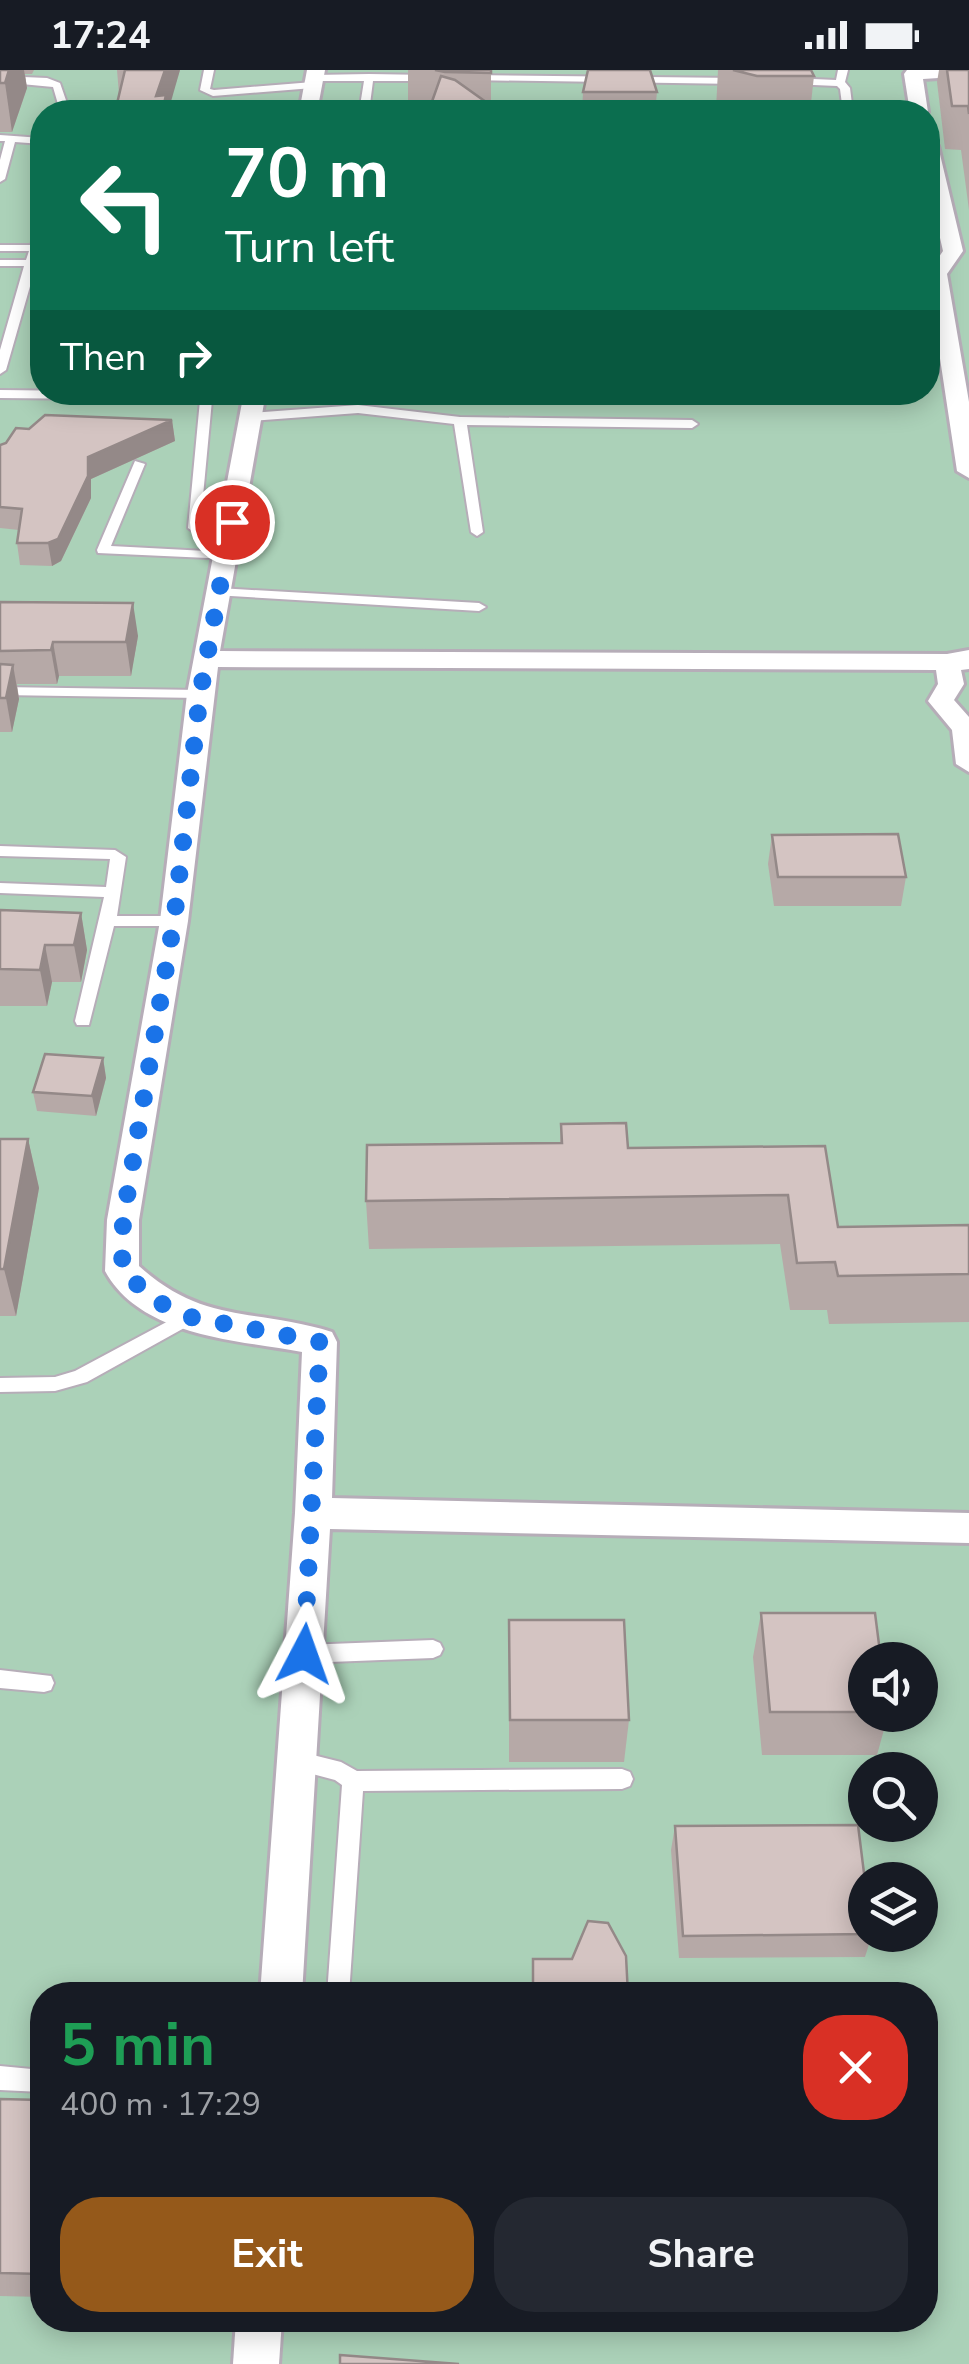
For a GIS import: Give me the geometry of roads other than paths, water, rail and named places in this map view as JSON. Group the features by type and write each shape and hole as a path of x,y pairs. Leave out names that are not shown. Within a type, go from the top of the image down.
{"street":[{"path":"917,100 912,74 969,71"},
{"path":"940,196 953,251 940,269"},
{"path":"940,295 966,429 969,471"},
{"path":"253,405 200,694 174,921 123,1220 122,1270 154,1300 190,1317 320,1342 314,1513 282,1982"},
{"path":"206,659 961,671"},
{"path":"961,671 941,701 967,729 969,764"},
{"path":"314,1513 969,1528"}],"lane":[{"path":"209,70 205,90 213,93 348,70"},
{"path":"795,70 842,75"},
{"path":"768,81 842,75"},
{"path":"842,75 846,100"},
{"path":"315,76 748,81"},
{"path":"366,100 369,77"},
{"path":"0,79 48,81 57,85 61,100"},
{"path":"0,179 5,138 30,139"},
{"path":"0,248 30,248"},
{"path":"0,263 30,263"},
{"path":"0,370 30,266"},
{"path":"0,380 30,384"},
{"path":"0,394 30,394"},
{"path":"194,528 205,405"},
{"path":"299,405 460,421 692,424"},
{"path":"460,421 477,532"},
{"path":"139,464 103,550 225,556"},
{"path":"219,592 479,608"},
{"path":"0,691 200,694"},
{"path":"0,851 110,853 118,858 83,1021"},
{"path":"0,888 112,892"},
{"path":"100,931 174,921"},
{"path":"0,1385 55,1384 80,1377 190,1317"},
{"path":"304,1654 432,1649"},
{"path":"0,1679 44,1683"},
{"path":"296,1760 341,1772 353,1781 622,1778"},
{"path":"339,1982 353,1781"},
{"path":"0,2078 30,2079"}]}
